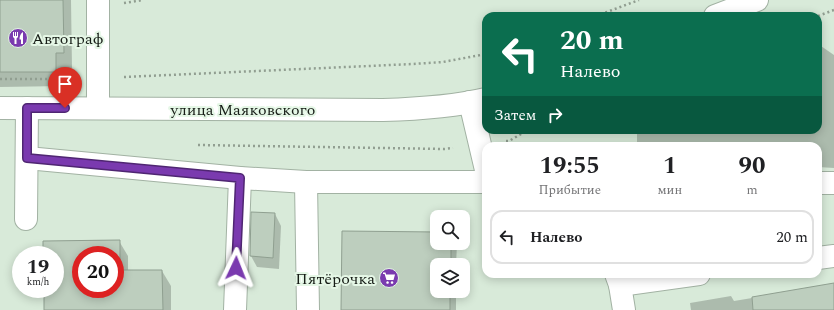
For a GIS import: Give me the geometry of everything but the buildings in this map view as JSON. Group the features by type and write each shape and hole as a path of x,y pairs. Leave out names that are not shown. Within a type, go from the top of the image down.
{"street":[{"path":"98,0 98,108"},
{"path":"726,12 757,0"},
{"path":"478,100 480,145 482,153"},
{"name":"улица Маяковского","path":"0,108 383,110 428,108 478,100"},
{"path":"26,219 27,108"},
{"path":"27,158 240,178 306,182 482,182"},
{"path":"235,310 240,178"},
{"path":"306,182 308,310"},
{"path":"822,183 834,183"},
{"path":"822,258 834,256"},
{"path":"624,310 618,279 634,278"}],"path":[{"path":"607,12 639,0"},
{"path":"822,14 834,10"},
{"path":"0,79 98,78 414,64 443,62 482,55"},
{"path":"502,142 509,141 521,134"},
{"path":"197,145 444,149 480,145"}],"place":[{"name":"Автограф","path":"18,38"},
{"name":"Пятёрочка","path":"389,278"}],"route":[{"path":"65,108 27,108 27,158 240,178 236,268"}]}
